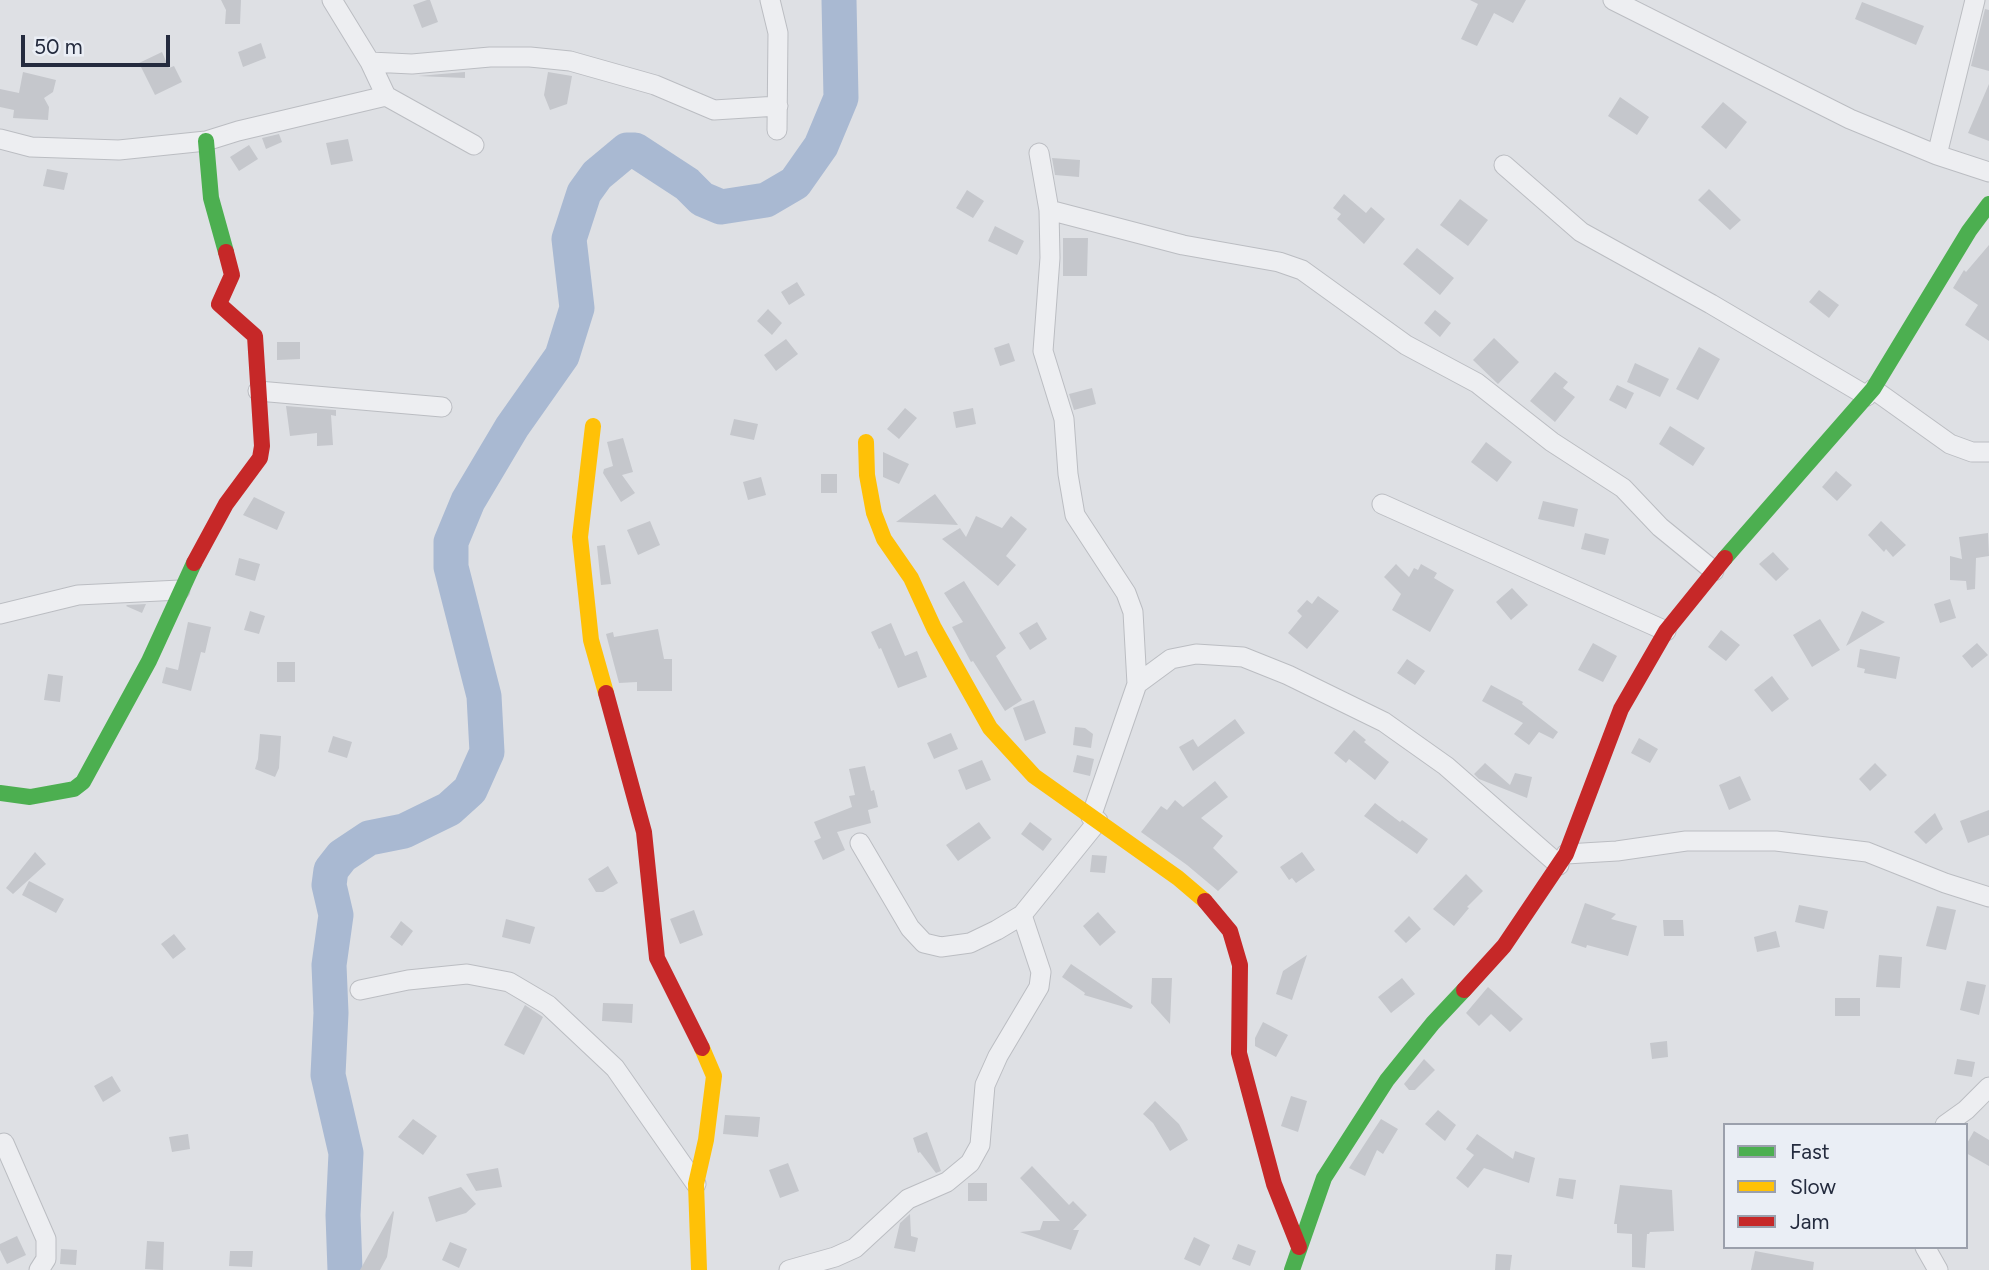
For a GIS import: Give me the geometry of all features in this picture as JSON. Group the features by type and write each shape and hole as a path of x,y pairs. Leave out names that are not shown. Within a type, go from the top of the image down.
{"street":[{"path":"332,0 370,62 386,96 474,145"},
{"path":"770,0 778,33 776,130"},
{"path":"1613,0 1850,119 1937,155 1989,172"},
{"path":"1937,155 1975,0"},
{"path":"370,62 412,64 490,57 570,61 654,85 714,110 778,106"},
{"path":"0,139 31,147 119,150 206,141 275,121 386,96"},
{"path":"0,793 30,797 74,789 83,782 149,661 180,590 226,504 260,458 262,446 254,336 219,304 232,275 211,198 206,141"},
{"path":"860,843 911,928 924,943 941,947 970,943 997,930 1022,915 1095,819 1137,684 1133,612 1126,593 1075,515 1064,419 1042,351 1050,258 1049,210 1039,153"},
{"path":"1504,165 1581,232 1870,393 1950,444 1972,452 1989,453"},
{"path":"1292,1270 1324,1178 1387,1080 1433,1023 1504,946 1563,860 1620,709 1666,631 1714,571 1870,393 1969,231 1989,204"},
{"path":"1049,210 1183,245 1279,262 1302,270 1406,345 1477,383 1552,442 1623,488 1660,527 1714,571"},
{"path":"258,390 442,407"},
{"path":"593,426 580,537 591,640 645,832 657,958 710,1062 714,1076 706,1140 696,1184 699,1270"},
{"path":"866,442 867,475 874,513 884,539 911,578 934,628 990,728 1034,776 1178,878 1212,907 1230,931 1240,965 1239,1053 1274,1184 1299,1247"},
{"path":"1382,504 1666,631"},
{"path":"0,614 78,595 180,590"},
{"path":"1137,684 1171,659 1196,654 1243,657 1289,675 1384,722 1446,766 1563,860 1686,841 1776,841 1867,852 1989,897"},
{"path":"789,1270 835,1257 855,1248 908,1199 947,1182 970,1163 980,1145 985,1085 998,1056 1039,987 1041,972 1022,915"},
{"path":"360,989 408,980 467,974 509,982 548,1005 615,1068 696,1184"},
{"path":"1948,1123 1966,1110 1989,1087"},
{"path":"4,1143 46,1239 46,1259 39,1270"},
{"path":"1926,1249 1938,1270"}],"building":[{"path":"221,0 241,0 240,24 225,24 226,10"},
{"path":"430,0 438,22 422,28 413,5"},
{"path":"1470,0 1526,0 1513,23 1494,13 1477,46 1461,39 1478,4"},
{"path":"1862,2 1924,26 1916,45 1855,19"},
{"path":"1985,9 1989,10 1989,71 1971,66"},
{"path":"261,43 266,58 243,67 238,52"},
{"path":"162,52 169,68 174,66 182,82 155,95 139,63"},
{"path":"23,72 56,80 53,92 44,98 49,107 48,120 13,118 14,110 0,107 0,89 19,93"},
{"path":"465,72 465,78 418,76"},
{"path":"548,72 572,76 567,104 550,110 544,95"},
{"path":"1989,84 1989,141 1968,133"},
{"path":"1620,97 1649,117 1637,135 1608,116"},
{"path":"1723,102 1747,122 1726,149 1701,127"},
{"path":"279,134 282,142 266,149 262,138"},
{"path":"348,139 353,161 331,165 326,143"},
{"path":"249,145 258,159 239,171 230,157"},
{"path":"1052,158 1080,160 1079,177 1055,175"},
{"path":"47,169 68,173 64,190 43,186"},
{"path":"1709,189 1741,220 1730,230 1698,200"},
{"path":"967,190 984,201 973,218 956,208"},
{"path":"1344,194 1366,213 1371,207 1385,219 1364,244 1337,219 1341,214 1333,208"},
{"path":"1460,199 1488,220 1468,246 1440,225"},
{"path":"995,226 1024,241 1017,255 988,241"},
{"path":"1063,238 1088,238 1087,276 1063,276"},
{"path":"1989,245 1989,341 1965,325 1978,305 1953,288 1964,270 1966,272"},
{"path":"1417,248 1454,278 1440,295 1403,264"},
{"path":"797,282 805,295 789,305 781,292"},
{"path":"1819,290 1839,305 1829,318 1809,302"},
{"path":"768,309 782,323 772,335 757,321"},
{"path":"1435,310 1451,323 1440,337 1424,323"},
{"path":"1494,338 1519,362 1498,384 1473,360"},
{"path":"786,339 798,354 776,371 764,355"},
{"path":"277,342 300,342 300,359 277,360"},
{"path":"1009,343 1015,361 1000,366 994,348"},
{"path":"1699,347 1720,359 1698,400 1676,389"},
{"path":"1635,363 1669,379 1660,397 1627,382"},
{"path":"1555,372 1568,382 1563,388 1575,397 1555,422 1530,401"},
{"path":"1617,385 1634,393 1626,409 1609,400"},
{"path":"1092,388 1096,404 1074,410 1069,394"},
{"path":"286,406 336,410 336,416 331,415 333,445 317,446 317,433 290,436"},
{"path":"905,408 917,418 899,439 887,429"},
{"path":"973,408 976,424 956,428 953,412"},
{"path":"734,419 758,424 754,440 730,435"},
{"path":"1670,426 1705,448 1693,466 1659,444"},
{"path":"623,438 633,472 622,475 635,493 621,502 603,473 604,469 613,466 607,442"},
{"path":"1486,442 1512,462 1497,482 1471,462"},
{"path":"883,452 909,464 899,484 883,477"},
{"path":"1836,471 1852,485 1837,501 1822,487"},
{"path":"821,474 837,474 837,493 821,493"},
{"path":"761,477 766,495 748,500 743,482"},
{"path":"935,494 958,525 896,522"},
{"path":"254,497 285,512 277,530 243,515"},
{"path":"1543,501 1578,509 1574,527 1538,519"},
{"path":"976,516 1002,528 1011,516 1027,529 1006,556 1016,565 998,586 942,539 960,528 966,537"},
{"path":"650,521 660,545 638,555 627,530"},
{"path":"1881,521 1906,545 1893,557 1886,549 1884,552 1868,535"},
{"path":"1585,533 1609,539 1605,555 1581,549"},
{"path":"1988,533 1989,556 1976,558 1975,589 1967,590 1966,581 1950,580 1950,556 1962,559 1959,537"},
{"path":"605,545 611,584 601,585 597,546"},
{"path":"1773,552 1789,569 1776,581 1759,564"},
{"path":"239,558 260,564 255,581 235,575"},
{"path":"1396,564 1409,577 1414,568 1418,570 1421,564 1437,573 1434,578 1454,590 1430,632 1392,610 1401,594 1384,577"},
{"path":"964,581 1006,648 996,656 1022,700 1005,711 973,661 971,662 952,627 963,622 944,593"},
{"path":"1512,588 1528,605 1511,620 1496,602"},
{"path":"1318,596 1339,611 1307,649 1288,633 1302,616 1297,611 1307,600 1312,604"},
{"path":"1950,599 1956,618 1940,623 1934,604"},
{"path":"146,604 142,613 126,606 127,605"},
{"path":"250,611 265,616 259,634 244,630"},
{"path":"1862,611 1885,622 1846,646"},
{"path":"1820,619 1840,650 1812,667 1793,635"},
{"path":"188,622 211,627 191,691 162,683 166,667 178,670"},
{"path":"1037,622 1047,639 1030,650 1019,633"},
{"path":"891,623 905,656 917,651 927,677 898,688 871,632"},
{"path":"658,629 664,659 672,659 672,691 637,691 637,682 619,683 606,634 613,632 614,637"},
{"path":"1721,630 1740,645 1726,661 1708,647"},
{"path":"1593,643 1617,656 1603,682 1578,670"},
{"path":"1977,643 1988,655 1972,668 1962,656"},
{"path":"1860,649 1900,657 1896,679 1864,673 1865,669 1857,667"},
{"path":"1407,659 1425,671 1415,685 1397,673"},
{"path":"277,662 295,662 295,682 277,682"},
{"path":"48,674 63,676 60,702 44,700"},
{"path":"1772,676 1789,699 1772,712 1754,690"},
{"path":"1491,685 1523,702 1522,704 1558,732 1553,739 1539,732 1529,745 1514,734 1523,723 1482,701"},
{"path":"1034,700 1046,733 1025,741 1013,708"},
{"path":"1235,719 1245,733 1193,771 1179,747 1193,739 1198,747"},
{"path":"1075,727 1085,728 1093,734 1091,748 1073,745"},
{"path":"1354,730 1366,740 1364,742 1389,762 1375,780 1349,759 1346,763 1334,753"},
{"path":"951,733 958,749 934,759 927,743"},
{"path":"260,734 281,736 279,768 275,777 255,769"},
{"path":"333,736 352,742 347,758 328,752"},
{"path":"1639,738 1658,749 1650,763 1631,753"},
{"path":"1077,755 1094,759 1090,776 1073,772"},
{"path":"982,760 991,780 966,790 958,770"},
{"path":"1485,763 1510,785 1515,773 1532,777 1527,798 1479,779 1474,774"},
{"path":"1875,763 1887,775 1870,791 1859,779"},
{"path":"865,766 878,807 868,810 871,823 837,832 845,850 823,860 814,841 821,838 814,822 852,807 849,796 855,795 849,769"},
{"path":"1740,776 1751,800 1729,810 1719,785"},
{"path":"1215,781 1228,797 1201,818 1223,836 1213,848 1238,872 1218,891 1141,832 1161,806 1167,810 1175,800 1183,807"},
{"path":"1375,803 1428,839 1417,854 1364,816"},
{"path":"1989,810 1989,835 1968,843 1960,821"},
{"path":"1935,813 1943,829 1926,844 1914,832"},
{"path":"979,822 991,838 958,861 946,845"},
{"path":"1030,822 1052,839 1043,851 1021,834"},
{"path":"35,852 46,864 13,894 6,888"},
{"path":"1302,852 1315,870 1296,883 1292,878 1289,880 1280,867"},
{"path":"1092,855 1107,856 1105,873 1090,872"},
{"path":"608,866 618,883 603,892 596,892 588,879"},
{"path":"1466,874 1483,891 1467,907 1469,908 1454,926 1433,909"},
{"path":"29,881 64,899 56,913 22,895"},
{"path":"1585,903 1616,914 1611,919 1637,926 1628,956 1571,943"},
{"path":"1799,905 1828,911 1824,929 1795,922"},
{"path":"1937,906 1956,910 1946,950 1926,946"},
{"path":"694,910 703,935 680,944 670,919"},
{"path":"1098,912 1116,932 1100,946 1083,926"},
{"path":"1409,916 1421,929 1406,943 1394,931"},
{"path":"506,919 535,927 530,944 502,937"},
{"path":"1663,920 1683,920 1684,936 1664,936"},
{"path":"401,921 413,931 402,946 390,937"},
{"path":"1776,931 1780,947 1757,952 1754,937"},
{"path":"174,934 186,949 173,959 161,944"},
{"path":"1307,955 1292,1000 1276,994 1283,971"},
{"path":"1879,955 1902,957 1900,988 1876,987"},
{"path":"1071,964 1133,1006 1131,1009 1084,995 1085,993 1062,977"},
{"path":"1152,978 1172,978 1170,1024 1151,1003"},
{"path":"1402,978 1415,994 1391,1013 1378,997"},
{"path":"1967,981 1986,985 1979,1015 1960,1010"},
{"path":"1488,987 1523,1019 1510,1032 1491,1014 1479,1026 1466,1013"},
{"path":"1835,998 1860,998 1860,1016 1835,1016"},
{"path":"603,1003 633,1004 632,1023 602,1021"},
{"path":"525,1005 543,1017 524,1055 504,1045"},
{"path":"1263,1022 1288,1035 1276,1057 1255,1046 1255,1038"},
{"path":"1667,1041 1668,1057 1652,1059 1650,1043"},
{"path":"1424,1059 1435,1070 1415,1090 1409,1090 1404,1084"},
{"path":"1957,1059 1975,1062 1972,1077 1954,1074"},
{"path":"112,1076 121,1091 103,1102 94,1086"},
{"path":"1291,1096 1307,1101 1298,1132 1281,1126"},
{"path":"1155,1101 1179,1124 1188,1140 1170,1151 1153,1123 1143,1114"},
{"path":"1438,1110 1456,1125 1445,1141 1425,1124"},
{"path":"725,1115 760,1117 758,1137 723,1134"},
{"path":"413,1119 437,1136 423,1155 398,1137"},
{"path":"1381,1119 1398,1129 1383,1154 1377,1150 1365,1176 1349,1168"},
{"path":"1974,1131 1989,1140 1989,1166 1968,1154 1968,1142"},
{"path":"927,1132 941,1171 936,1173 920,1152 918,1153 913,1138"},
{"path":"188,1134 190,1149 172,1152 169,1137"},
{"path":"1477,1134 1513,1159 1515,1151 1535,1158 1529,1183 1484,1168 1468,1188 1456,1178 1474,1155 1466,1149"},
{"path":"788,1163 799,1191 780,1198 769,1170"},
{"path":"1032,1166 1069,1205 1073,1201 1087,1215 1073,1230 1079,1230 1071,1250 1020,1232 1040,1230 1043,1221 1060,1221 1020,1178"},
{"path":"498,1168 502,1187 476,1191 466,1174"},
{"path":"1559,1178 1576,1180 1573,1199 1556,1196"},
{"path":"968,1183 987,1183 987,1201 968,1201"},
{"path":"1620,1185 1672,1190 1674,1231 1647,1234 1645,1268 1632,1267 1632,1234 1617,1233 1617,1224 1614,1224"},
{"path":"461,1187 476,1204 466,1213 436,1222 428,1197"},
{"path":"393,1211 387,1257 380,1270 360,1270"},
{"path":"910,1214 911,1236 918,1238 915,1252 894,1248 900,1223"},
{"path":"17,1236 26,1255 7,1264 0,1244"},
{"path":"1194,1237 1210,1245 1200,1266 1184,1259"},
{"path":"147,1241 164,1242 163,1270 145,1269"},
{"path":"450,1242 467,1249 459,1268 442,1260"},
{"path":"1238,1244 1256,1251 1250,1266 1232,1259"},
{"path":"61,1249 77,1250 76,1265 60,1264"},
{"path":"230,1251 253,1251 252,1267 229,1266"},
{"path":"1755,1251 1814,1262 1813,1270 1751,1270"},
{"path":"1496,1254 1512,1255 1510,1270 1495,1270"}],"waterway":[{"path":"345,1270 343,1215 346,1153 328,1075 331,1013 329,965 336,915 329,885 331,870 342,856 369,838 404,831 449,809 470,790 487,752 484,696 451,567 451,542 468,501 512,427 562,356 577,308 569,239 584,193 597,175 627,150 635,150 687,184 702,199 721,207 766,200 795,183 821,146 841,98 839,0"}],"traffic: fast":[{"path":"206,141 211,198 226,252"},
{"path":"1725,558 1873,389 1969,231 1989,204"},
{"path":"0,793 30,797 74,789 83,782 149,661 194,563"},
{"path":"1292,1270 1324,1178 1387,1080 1433,1023 1464,990"}],"traffic: slow":[{"path":"593,426 580,537 591,640 606,693"},
{"path":"866,442 867,475 874,513 884,539 911,578 934,628 990,728 1034,776 1178,878 1205,901"},
{"path":"699,1270 696,1184 706,1140 714,1076 702,1048"}],"traffic: jam":[{"path":"194,563 226,504 260,458 262,446 255,336 219,304 232,275 226,252"},
{"path":"1464,990 1504,946 1566,854 1621,709 1666,631 1725,558"},
{"path":"606,693 644,832 657,958 702,1048"},
{"path":"1205,901 1230,931 1240,965 1239,1053 1274,1184 1299,1247"}]}
